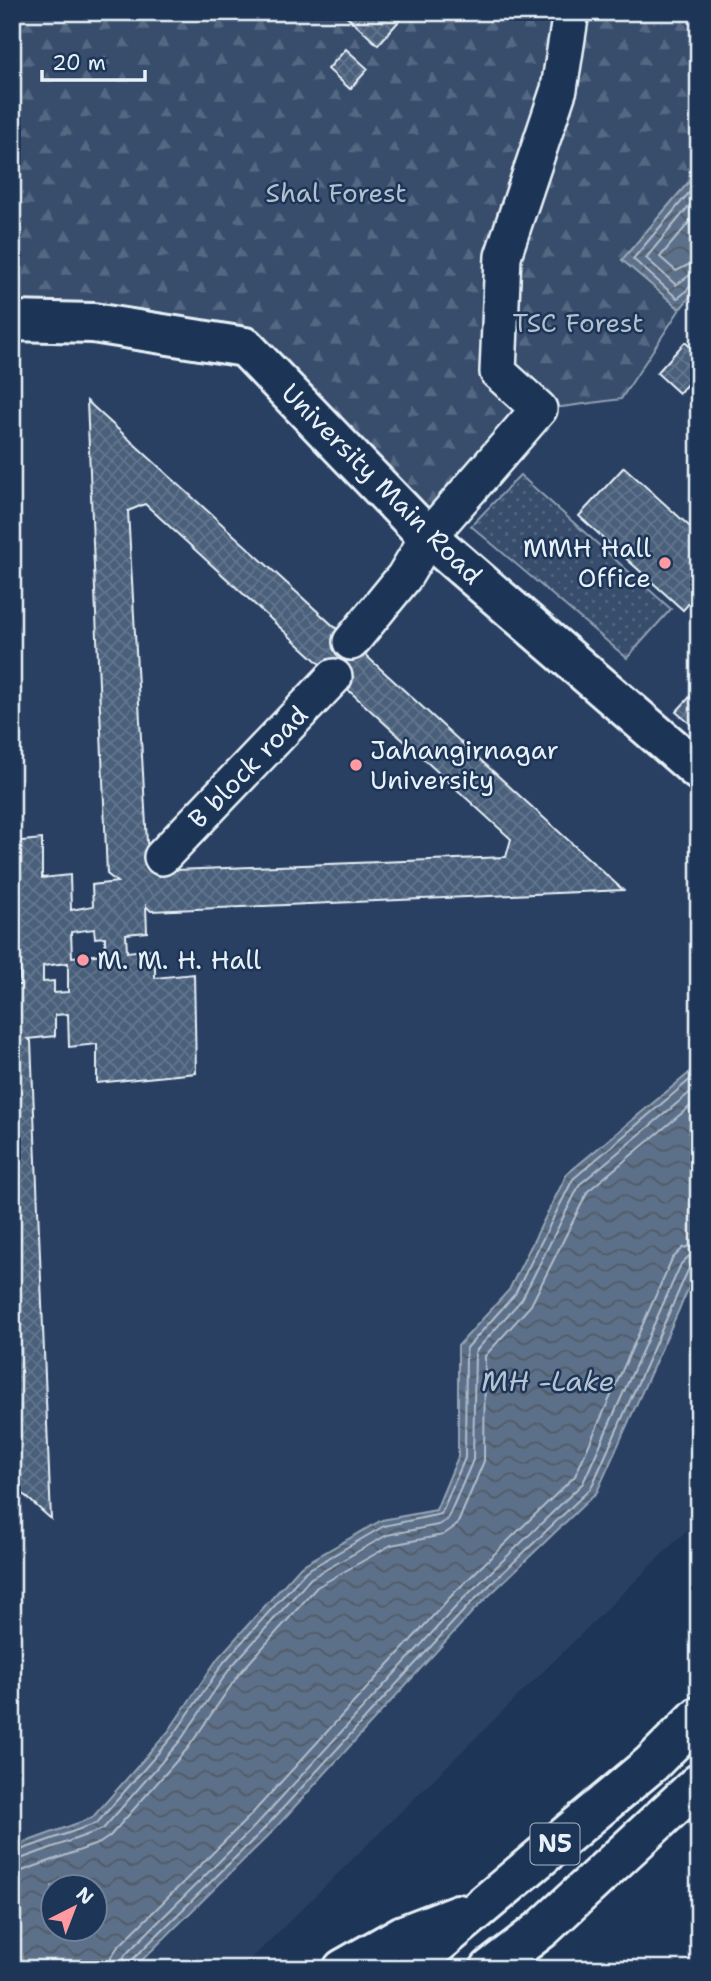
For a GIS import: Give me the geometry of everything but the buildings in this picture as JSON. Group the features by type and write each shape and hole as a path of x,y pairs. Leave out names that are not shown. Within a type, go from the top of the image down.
{"main road":[{"name":"University Main Road","path":"12,321 93,323 245,347 428,537 699,771"},
{"name":"N5","path":"408,1969 651,1764 699,1716"},
{"name":"N5","path":"490,1969 543,1928 699,1783"},
{"path":"343,1969 403,1935 483,1904"}],"street":[{"path":"351,642 404,577 428,537 539,410 498,372 503,256 559,89 571,12"},
{"name":"B block road","path":"162,857 334,677"}],"shaded area":[{"name":"Jahangirnagar University","path":"12,12 699,12 699,1518 241,1969 12,1969"}],"green space":[{"name":"Shal Forest","path":"12,12 699,12 699,170 622,260 680,309 621,399 539,410 428,537 245,347 12,321"},
{"path":"520,475 671,609 627,658 471,526"}],"water":[{"path":"699,170 699,286 680,309 622,260"},
{"name":"MH -Lake","path":"699,1062 699,1265 597,1492 474,1610 268,1836 133,1969 12,1969 12,1847 92,1818 168,1732 218,1658 301,1566 382,1520 436,1510 458,1457 458,1346 509,1290 567,1174"}],"place":[{"name":"MMH Hall Office","path":"665,563"},
{"name":"Jahangirnagar University","path":"356,765"},
{"name":"M. M. H. Hall","path":"83,960"}],"park label":[{"name":"TSC Forest","path":"578,323"}]}
